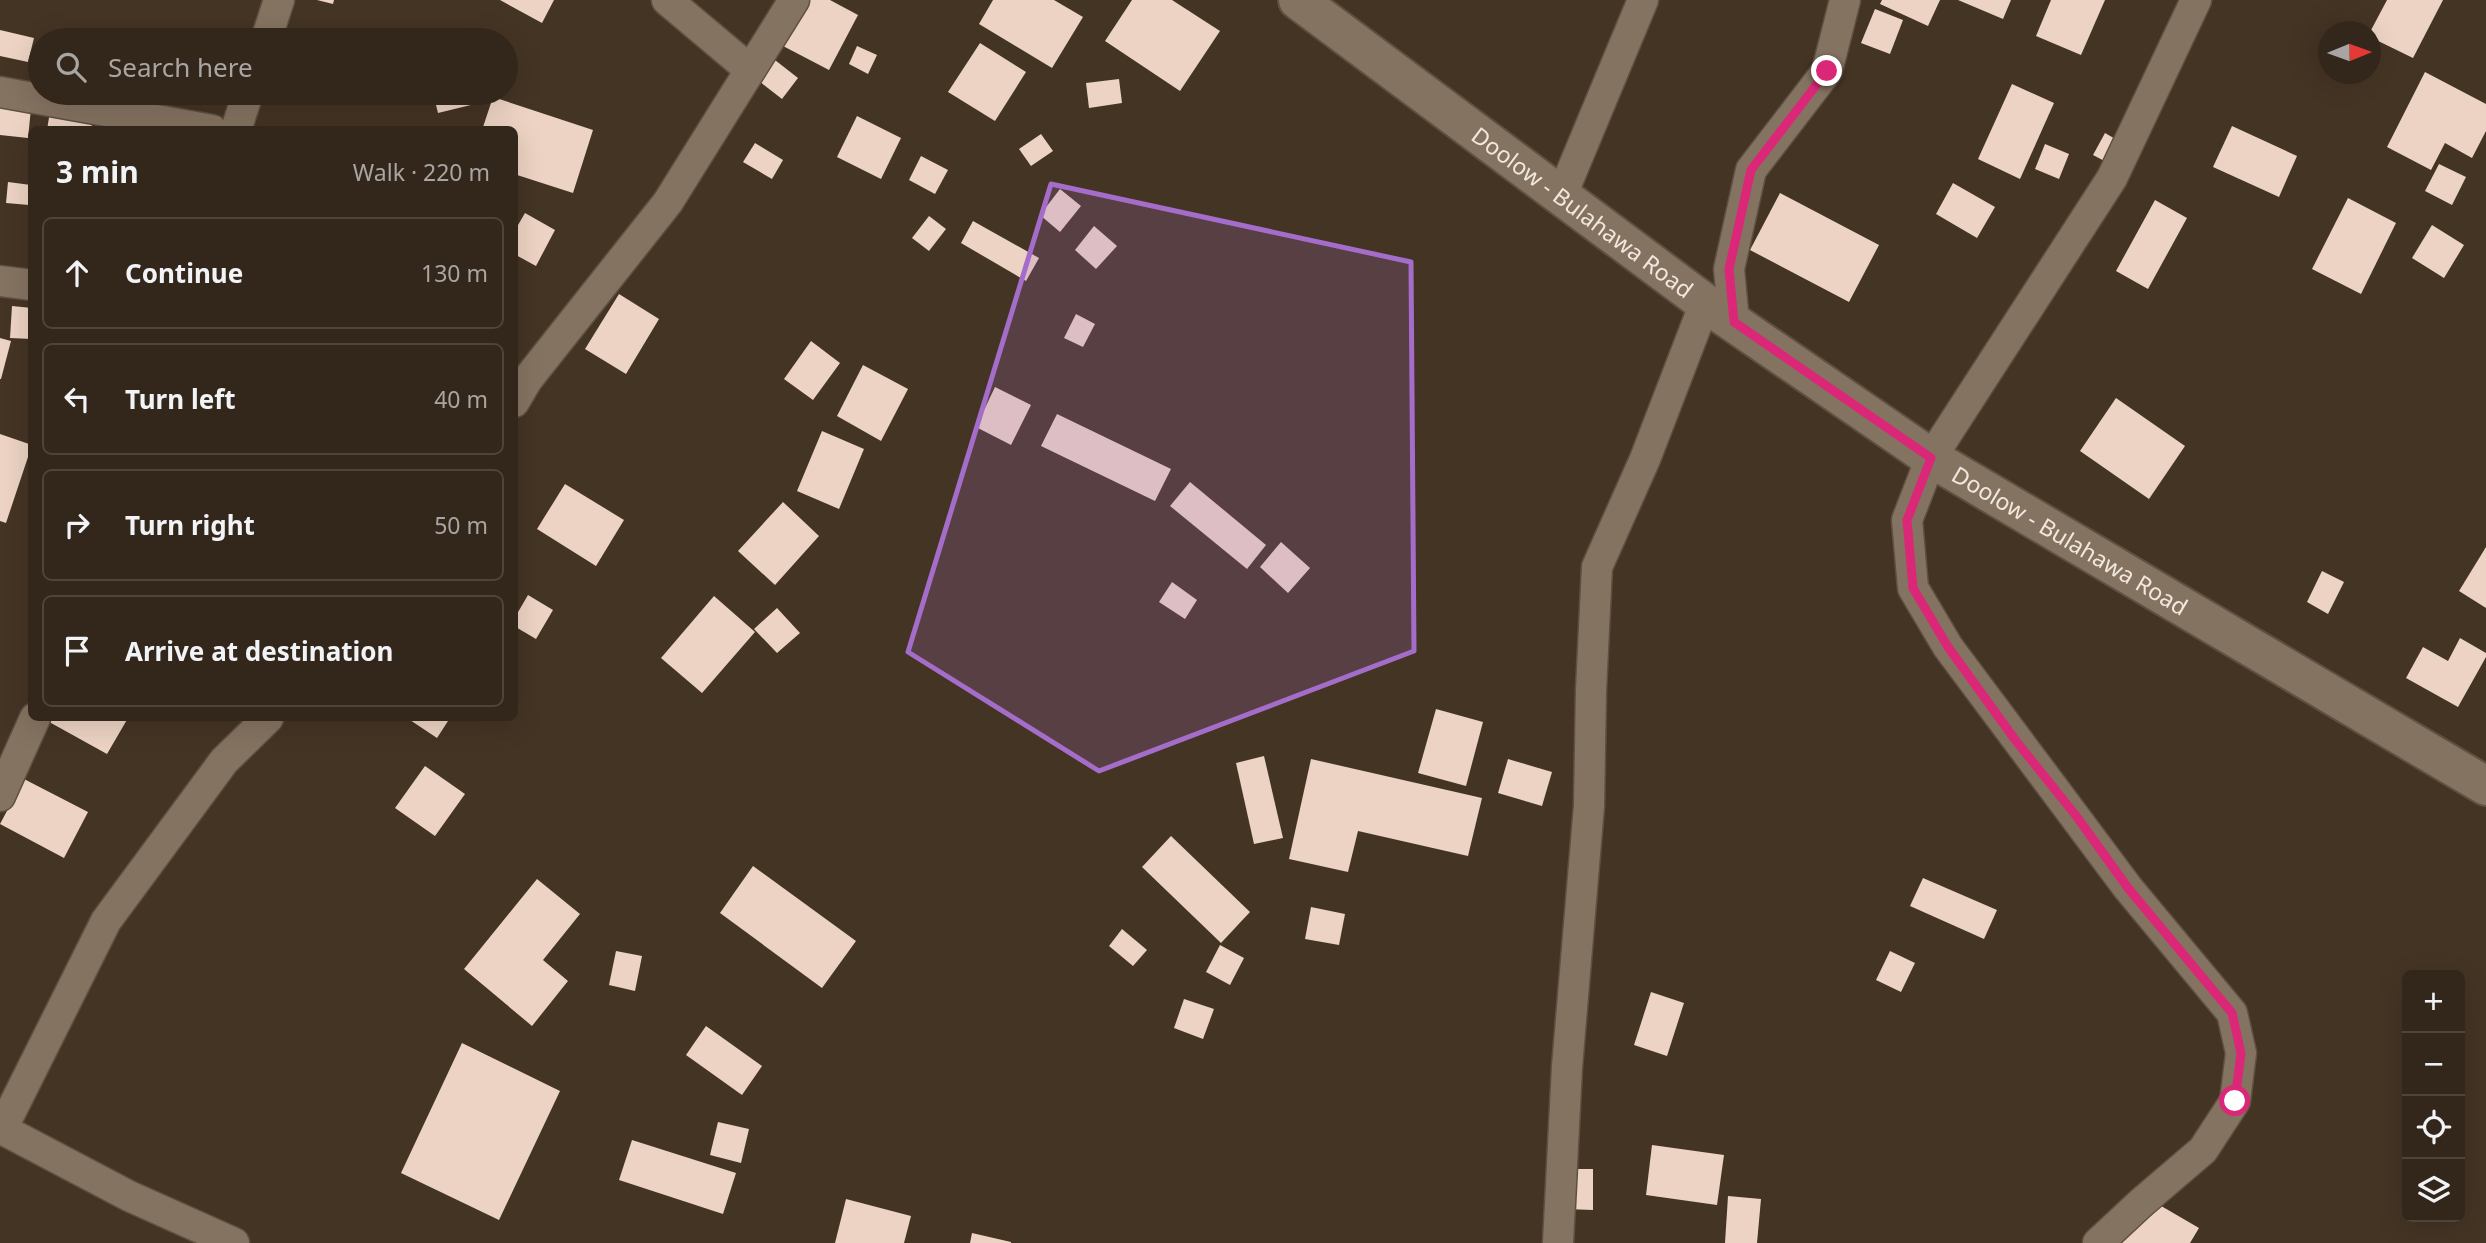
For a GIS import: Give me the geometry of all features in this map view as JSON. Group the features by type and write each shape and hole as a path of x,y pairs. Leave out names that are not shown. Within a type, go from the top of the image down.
{"main road":[{"name":"Doolow - Bulahawa Road","path":"1298,0 1560,197 1931,458 2486,786"}],"street":[{"path":"270,28 279,0"},
{"path":"667,0 749,69"},
{"path":"518,395 527,380 668,202 794,0"},
{"path":"1560,197 1643,0"},
{"path":"1558,1243 1567,1067 1589,806 1597,567 1645,459 1720,312 1751,170 1827,71 1845,0"},
{"path":"2098,1243 2203,1150 2235,1101 2241,1053 2232,1013 2128,888 1948,647 1913,588 1907,520 1931,458 2112,178 2196,0"},
{"path":"0,92 28,97"},
{"path":"73,105 190,126"},
{"path":"237,126 244,105"},
{"path":"0,281 28,284"},
{"path":"0,796 34,721"},
{"path":"234,1243 129,1196 1,1129 106,921 224,761 265,721"}],"highlighted area":[{"path":"1051,184 1411,262 1414,651 1099,771 908,652"}],"building":[{"path":"317,0 334,0 333,4"},
{"path":"500,0 554,0 542,23"},
{"path":"807,0 830,0 858,15 829,70 783,46"},
{"path":"993,0 1054,0 1083,17 1052,68 979,24"},
{"path":"1132,0 1172,0 1220,31 1180,91 1105,41"},
{"path":"1882,0 1940,0 1928,26 1880,4"},
{"path":"1958,0 2011,0 2003,19"},
{"path":"2051,0 2105,0 2081,55 2036,36"},
{"path":"2387,0 2443,0 2413,58 2381,42 2381,21 2376,21"},
{"path":"1875,9 1903,20 1890,54 1861,43"},
{"path":"0,30 28,37 28,62 0,56"},
{"path":"980,43 1026,72 995,121 948,92"},
{"path":"857,46 877,55 868,74 849,64"},
{"path":"766,53 798,78 782,99 750,74"},
{"path":"2425,72 2486,104 2486,131 2472,158 2445,143 2431,170 2387,147"},
{"path":"1119,79 1122,103 1089,108 1086,83"},
{"path":"2012,84 2054,103 2020,179 1978,159"},
{"path":"0,105 31,109 28,138 0,135"},
{"path":"51,105 94,111 92,126 48,126"},
{"path":"436,105 471,105 438,113"},
{"path":"490,105 517,105 593,130 573,193 518,175 518,126 483,126"},
{"path":"857,116 901,138 881,179 837,157"},
{"path":"2232,126 2297,156 2279,197 2213,167"},
{"path":"2105,133 2124,144 2112,165 2093,155"},
{"path":"1041,134 1053,151 1031,166 1019,149"},
{"path":"755,143 783,160 772,179 743,162"},
{"path":"2045,144 2069,154 2059,179 2035,169"},
{"path":"921,156 948,170 935,194 909,180"},
{"path":"2439,164 2466,177 2452,205 2425,191"},
{"path":"8,182 28,185 28,205 6,203"},
{"path":"1953,183 1995,207 1977,238 1936,214"},
{"path":"1060,189 1081,206 1060,232 1040,215"},
{"path":"1780,193 1879,245 1849,302 1750,250"},
{"path":"2348,198 2396,223 2361,294 2312,269"},
{"path":"2155,200 2187,218 2148,289 2116,271"},
{"path":"525,213 555,230 536,266 518,256 518,225"},
{"path":"929,216 946,229 929,251 912,238"},
{"path":"973,221 1039,258 1026,281 961,243"},
{"path":"2432,225 2464,245 2444,278 2412,258"},
{"path":"1094,226 1117,246 1096,269 1075,250"},
{"path":"619,294 659,319 626,374 585,349"},
{"path":"12,306 28,308 28,339 10,338"},
{"path":"1076,314 1095,324 1083,347 1064,338"},
{"path":"0,338 11,341 1,379 0,379"},
{"path":"811,341 840,363 813,400 784,379"},
{"path":"863,365 908,389 881,441 837,416"},
{"path":"995,387 1031,405 1011,445 976,427"},
{"path":"2116,398 2185,446 2149,499 2080,451"},
{"path":"1057,414 1171,469 1155,501 1041,446"},
{"path":"822,431 864,449 839,509 797,491"},
{"path":"0,434 28,444 28,457 6,523 0,521"},
{"path":"1190,482 1266,545 1247,569 1170,506"},
{"path":"565,484 624,520 596,566 537,529"},
{"path":"783,502 819,536 775,585 738,551"},
{"path":"1281,542 1310,568 1288,593 1260,567"},
{"path":"2486,547 2486,608 2459,591"},
{"path":"2322,571 2344,582 2328,614 2307,602"},
{"path":"1172,582 1197,600 1185,619 1159,602"},
{"path":"528,595 553,610 536,639 518,628 518,612"},
{"path":"714,596 755,632 702,693 661,658"},
{"path":"777,608 800,633 777,653 754,629"},
{"path":"2460,638 2486,653 2486,657 2458,707 2406,678 2423,647 2448,661"},
{"path":"1436,709 1483,722 1466,786 1418,773"},
{"path":"47,721 126,721 107,754"},
{"path":"412,721 448,721 437,738"},
{"path":"1264,756 1283,838 1254,844 1236,763"},
{"path":"1311,759 1482,798 1468,856 1358,831 1348,872 1289,859"},
{"path":"1508,759 1552,772 1542,806 1498,793"},
{"path":"425,766 465,794 435,836 395,808"},
{"path":"24,779 88,812 64,858 0,824"},
{"path":"1171,836 1250,912 1221,943 1142,867"},
{"path":"753,866 856,941 822,988 720,913"},
{"path":"1923,878 1997,910 1984,939 1910,906"},
{"path":"537,879 580,914 543,960 568,981 532,1026 464,969"},
{"path":"1311,907 1345,914 1339,945 1305,939"},
{"path":"1122,929 1147,950 1133,966 1109,946"},
{"path":"1220,945 1244,958 1230,985 1206,972"},
{"path":"616,951 642,956 635,991 609,985"},
{"path":"1890,951 1915,963 1901,992 1876,980"},
{"path":"1651,992 1684,1003 1667,1056 1634,1045"},
{"path":"1184,999 1214,1009 1203,1039 1174,1028"},
{"path":"706,1026 762,1066 742,1095 686,1055"},
{"path":"462,1043 560,1091 499,1220 401,1173"},
{"path":"718,1122 749,1129 741,1163 710,1155"},
{"path":"632,1140 736,1173 723,1214 619,1180"},
{"path":"1652,1145 1724,1155 1717,1205 1646,1195"},
{"path":"1565,1169 1593,1169 1593,1210 1565,1209"},
{"path":"1728,1196 1761,1199 1757,1243 1725,1243"},
{"path":"2144,1196 2199,1228 2190,1243 2118,1243"},
{"path":"846,1199 911,1216 904,1243 835,1243"},
{"path":"972,1233 1011,1242 1011,1243 970,1243"}],"route":[{"path":"1827,71 1751,170 1729,269 1734,322 1931,458 1907,520 1913,588 1948,647 2016,741 2077,817 2128,888 2232,1013 2241,1053 2235,1101"}]}
